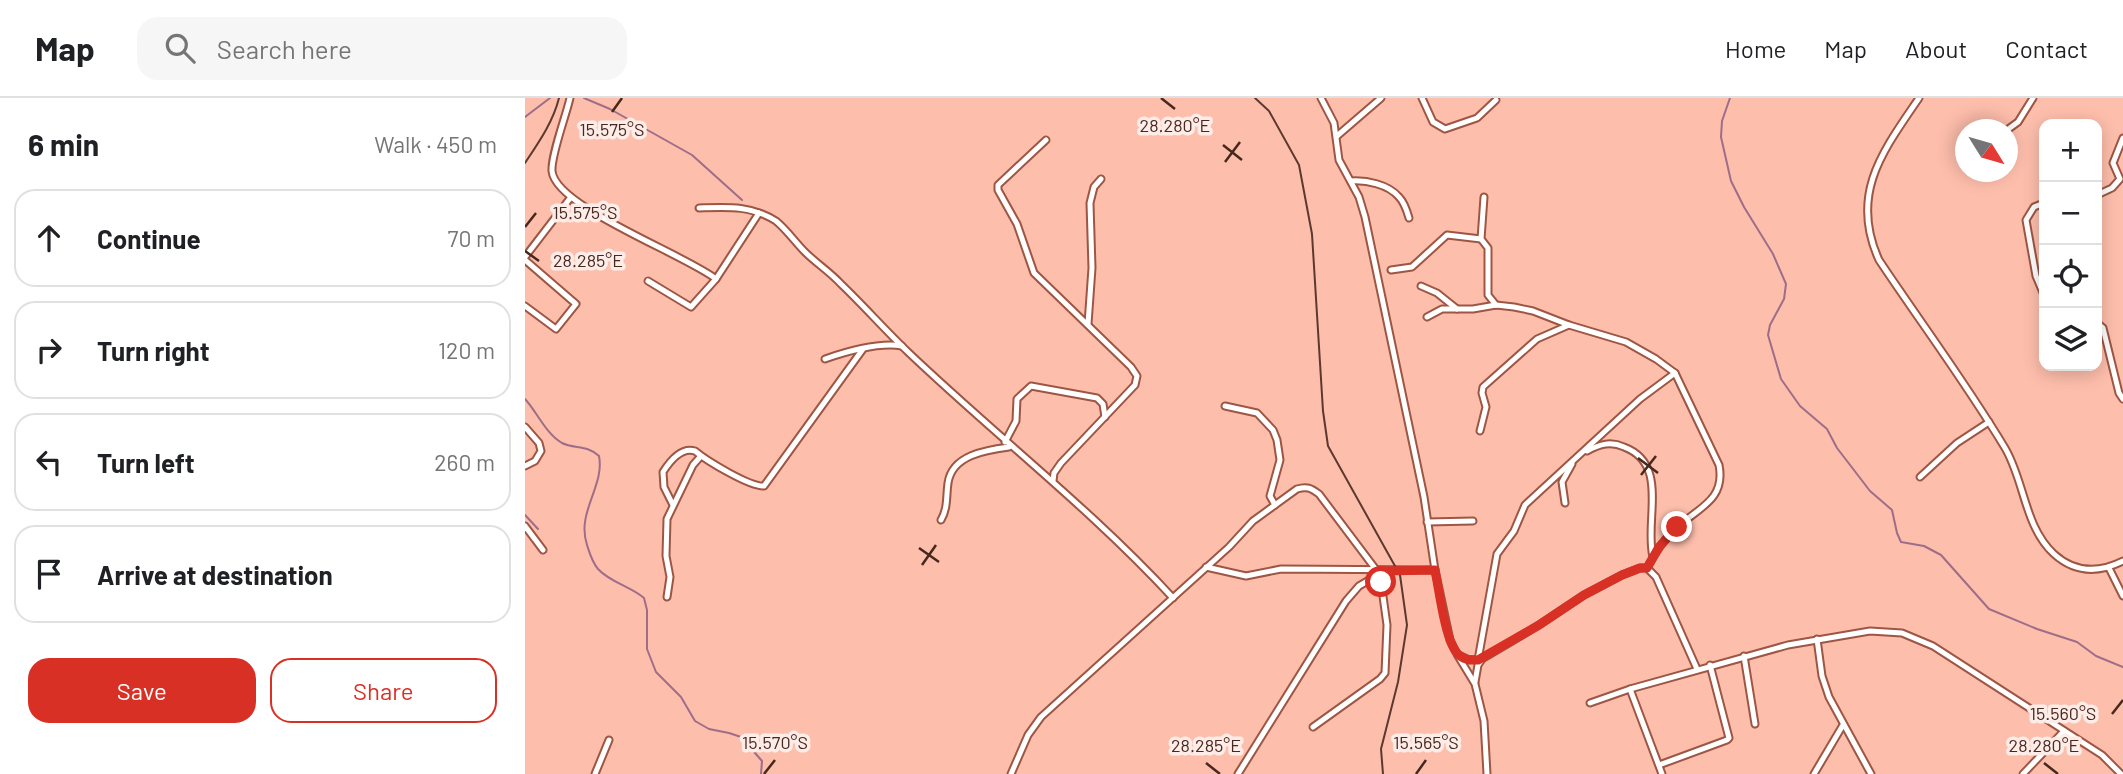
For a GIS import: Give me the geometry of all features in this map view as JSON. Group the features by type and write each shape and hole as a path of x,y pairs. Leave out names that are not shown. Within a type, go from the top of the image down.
{"street":[{"path":"570,98 552,170 559,187 613,224 716,279"},
{"path":"1321,98 1329,110 1337,136 1339,160 1351,181 1365,217 1450,640 1475,684 1484,721 1487,774"},
{"path":"1337,136 1381,98"},
{"path":"1422,98 1433,122 1445,129 1477,118 1496,100"},
{"path":"1919,98 1883,150 1876,165 1867,208 1870,241 1879,260 1955,368 2007,451 2034,528 2044,543 2056,555 2079,569 2109,568 2123,561"},
{"path":"2018,122 2033,98"},
{"path":"2102,193 2112,188 2120,179 2113,163 2123,138"},
{"path":"1047,140 998,185 998,190 1017,224 1034,273 1131,366 1137,376 1135,385 1061,463 1054,473 1053,481"},
{"path":"1088,324 1092,268 1090,203 1094,187 1101,179"},
{"path":"1351,181 1369,181 1391,191 1401,198 1409,218"},
{"path":"525,306 557,329 576,304 525,258 571,197"},
{"path":"1484,197 1481,239 1488,248 1488,295 1496,305"},
{"path":"2039,205 2028,212 2026,220 2039,283"},
{"path":"699,208 736,206 759,213 785,229 1007,444 1053,481 1137,559 1173,598"},
{"path":"648,281 691,306 716,279 759,213"},
{"path":"1391,270 1412,267 1447,235 1481,239"},
{"path":"1422,286 1437,293 1457,309"},
{"path":"1427,317 1442,310 1496,305 1533,311 1626,342 1675,373 1719,465 1721,481 1711,502 1677,527 1659,547 1647,568"},
{"path":"1480,431 1486,407 1483,387 1537,339 1569,325"},
{"path":"2102,327 2119,393 2123,399"},
{"path":"825,359 863,349 902,345"},
{"path":"673,505 662,476 665,468 686,450 695,451 744,480 760,487 764,486 863,349"},
{"path":"1475,684 1497,554 1514,531 1525,505 1640,399 1675,373"},
{"path":"941,520 947,507 949,477 956,465 966,458 1007,444 1016,421 1017,399 1031,386 1097,398 1103,404 1105,417"},
{"path":"1225,406 1257,413 1273,430 1279,450 1279,470 1270,496 1275,505"},
{"path":"1920,477 1957,443 1989,422"},
{"path":"525,427 539,443 541,451 535,461 525,467"},
{"path":"1565,503 1562,482 1578,457 1598,445 1607,443 1629,448 1641,457 1649,468 1652,480 1653,557"},
{"path":"667,597 670,577 666,556 666,526 673,505 701,456"},
{"path":"1011,774 1028,735 1041,717 1253,522 1305,486 1319,494 1381,572 1387,625 1385,673 1313,727"},
{"path":"1427,522 1473,521"},
{"path":"525,526 543,550"},
{"path":"1206,567 1246,576 1282,569 1381,572 1435,570"},
{"path":"1457,654 1469,660 1480,659 1584,595 1622,575 1647,568 1656,577 1697,669"},
{"path":"2109,568 2123,596"},
{"path":"1238,774 1346,601 1359,586 1381,572"},
{"path":"1590,703 1710,665 1817,639 1870,631 1902,633 1943,652 2102,755 2120,774"},
{"path":"1817,639 1822,676 1829,697 1871,774"},
{"path":"1744,656 1755,724"},
{"path":"1659,765 1729,738 1710,665"},
{"path":"1630,689 1662,774"},
{"path":"1814,774 1843,725"},
{"path":"2023,774 2064,731"},
{"path":"594,774 609,740"}],"waterway":[{"path":"525,117 550,98"},
{"path":"584,98 610,109 692,155 742,200"},
{"path":"1730,98 1722,121 1721,137 1731,181 1773,254 1786,284 1784,299 1770,325 1768,335 1781,379 1800,406 1827,429 1837,448 1870,491 1892,510 1901,542 1924,546 1941,555 1989,609 2077,642 2096,656 2123,667"},
{"path":"525,399 556,439 567,445 590,450 599,456 598,478 585,521 587,545 598,569 644,598 647,610 647,649 656,672 681,697 695,721 709,729 741,737 762,761 761,774"},
{"path":"525,515 538,529"}],"railway":[{"path":"525,163 549,124 559,98"},
{"path":"1255,98 1269,111 1299,165 1312,234 1323,411 1328,446 1400,575 1407,625 1398,682 1381,749 1383,774"}],"route":[{"path":"1381,582 1383,571 1435,570 1450,640 1457,654 1469,660 1478,660 1584,595 1622,575 1647,568 1655,551 1677,527"}]}
